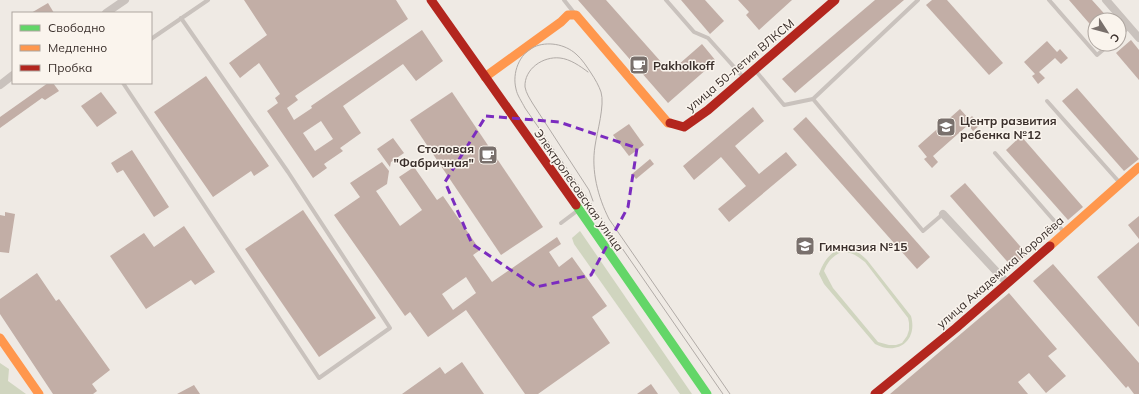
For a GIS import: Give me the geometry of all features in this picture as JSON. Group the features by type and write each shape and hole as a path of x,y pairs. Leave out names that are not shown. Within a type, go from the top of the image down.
{"street":[{"path":"107,12 125,0"},
{"name":"Электролесовская улица","path":"431,0 544,159 707,394"},
{"name":"улица 50-летия ВЛКСМ","path":"576,15 668,123 684,127 708,110 835,0"},
{"path":"1106,0 1139,38"},
{"path":"485,78 561,22 568,15 576,15"},
{"path":"0,86 12,76"},
{"name":"улица Академика Королёва","path":"875,394 956,328 1139,167"},
{"path":"943,214 1007,282"},
{"path":"0,338 39,394"}],"lane":[{"path":"152,38 208,0"},
{"path":"564,0 576,15"},
{"path":"666,0 694,32 708,38 744,79"},
{"path":"755,69 784,106 813,99 918,0"},
{"path":"1050,0 1087,43"},
{"path":"124,84 319,378 390,328 288,172 181,18"},
{"path":"813,99 923,231 943,214"},
{"path":"1047,101 1120,183"},
{"path":"995,153 1064,232"},
{"path":"561,223 579,210"}],"highlighted area":[{"path":"486,116 559,122 637,148 628,207 591,275 536,287 472,244 445,182"}],"green space":[{"path":"580,231 692,394 680,394 574,244 572,238"},
{"path":"840,248 848,249 855,251 864,257 911,316 911,333 904,344 891,348 875,344 824,284 819,274 826,259","holes":["841,252 854,254 865,262 908,318 909,330 902,343 889,345 878,342 833,288 824,271 829,262"]},
{"path":"0,363 9,369 8,381 26,394 0,394"}],"building":[{"path":"244,0 396,0 408,19 295,96 298,100 287,108 294,120 312,108 311,106 422,30 443,61 416,81 403,64 343,106 361,133 340,148 343,151 324,164 327,168 313,178 267,111 278,103 275,98 280,94 259,63 240,78 229,63 267,35","holes":["321,121 333,139 315,151 303,133"]},
{"path":"578,0 606,0 670,72 702,44 716,61 668,103"},
{"path":"681,0 705,0 724,21 710,34"},
{"path":"738,0 792,0 759,30 746,15 749,12"},
{"path":"875,0 904,0 795,93 782,79"},
{"path":"932,0 947,0 1003,63 989,75 926,5"},
{"path":"1069,0 1092,0 1103,12 1087,12 1087,21"},
{"path":"48,3 53,12 33,12"},
{"path":"1131,40 1139,50 1139,80 1116,53 1127,52 1127,43"},
{"path":"1047,41 1057,52 1060,49 1068,58 1061,64 1055,58 1039,72 1045,78 1038,84 1032,76 1035,74 1024,62"},
{"path":"206,76 269,166 254,176 251,171 213,197 154,112"},
{"path":"47,84 54,84 59,91 45,100 42,98 0,128 0,117"},
{"path":"1077,88 1139,159 1124,171 1062,101"},
{"path":"101,92 117,113 97,127 81,106"},
{"path":"452,92 543,227 501,255 410,120"},
{"path":"753,107 764,121 735,146 759,174 786,152 797,165 729,222 718,209 746,186 721,157 694,180 683,166"},
{"path":"960,109 969,119 972,116 980,125 973,131 968,125 933,156 938,162 932,168 924,159 927,157 918,146"},
{"path":"806,117 930,257 917,269 793,129"},
{"path":"629,124 644,145 629,156 613,135"},
{"path":"1021,136 1083,207 1068,220 1006,150"},
{"path":"393,138 404,153 391,162 390,167 377,149"},
{"path":"132,150 169,207 154,217 123,170 117,173 111,163"},
{"path":"650,159 654,164 636,179 632,174"},
{"path":"382,162 389,171 387,184 376,191 400,226 422,210 399,177 414,167 437,200 443,196 480,250 473,255 492,282 557,237 561,244 549,252 559,267 572,257 607,306 592,317 610,343 538,394 525,394 466,310 428,337 410,312 405,316 334,215 360,197 350,183","holes":["466,277 476,293 453,310 442,294"]},
{"path":"965,183 1027,254 1012,267 950,196"},
{"path":"303,210 376,318 319,357 245,249"},
{"path":"5,212 15,214 9,253 0,252 0,215 5,216"},
{"path":"1139,216 1139,239 1128,225"},
{"path":"184,226 215,272 195,285 191,280 146,309 110,256 144,233 154,247"},
{"path":"1139,242 1139,327 1097,277"},
{"path":"1053,264 1139,363 1139,394 1134,394 1128,386 1126,388 1033,281"},
{"path":"37,273 56,301 59,299 110,370 92,384 97,391 93,394 53,394 0,314 0,299"},
{"path":"1009,293 1057,349 1048,356 1066,376 1046,393 1029,373 1018,382 1028,394 890,394"},
{"path":"462,362 484,394 402,394 440,367 445,374"},
{"path":"651,384 658,394 637,394"},
{"path":"194,385 200,394 177,394"}],"tram line":[{"path":"723,394 525,108 517,91 515,77 518,65 524,54 534,47 544,44 556,44 572,51 580,58 599,87 602,97 602,104 595,146 594,165 596,184 605,211 609,219 730,394"},
{"path":"588,72 567,60 560,58 547,59 531,69 525,87 533,104 589,190 593,201"}],"traffic: fast":[{"path":"576,205 707,394"}],"traffic: slow":[{"path":"485,77 561,22 568,15 576,15 668,123 670,123"},
{"path":"1050,246 1139,167"},
{"path":"0,338 39,394"}],"traffic: jam":[{"path":"431,0 576,205"},
{"path":"670,123 684,127 708,110 835,0"},
{"path":"875,394 956,328 1050,246"}],"place":[{"name":"Pakholkoff","path":"639,65"},
{"name":"Центр развития ребенка №12","path":"946,127"},
{"name":"Столовая \"Фабричная\"","path":"488,155"},
{"name":"Гимназия №15","path":"805,246"}]}
